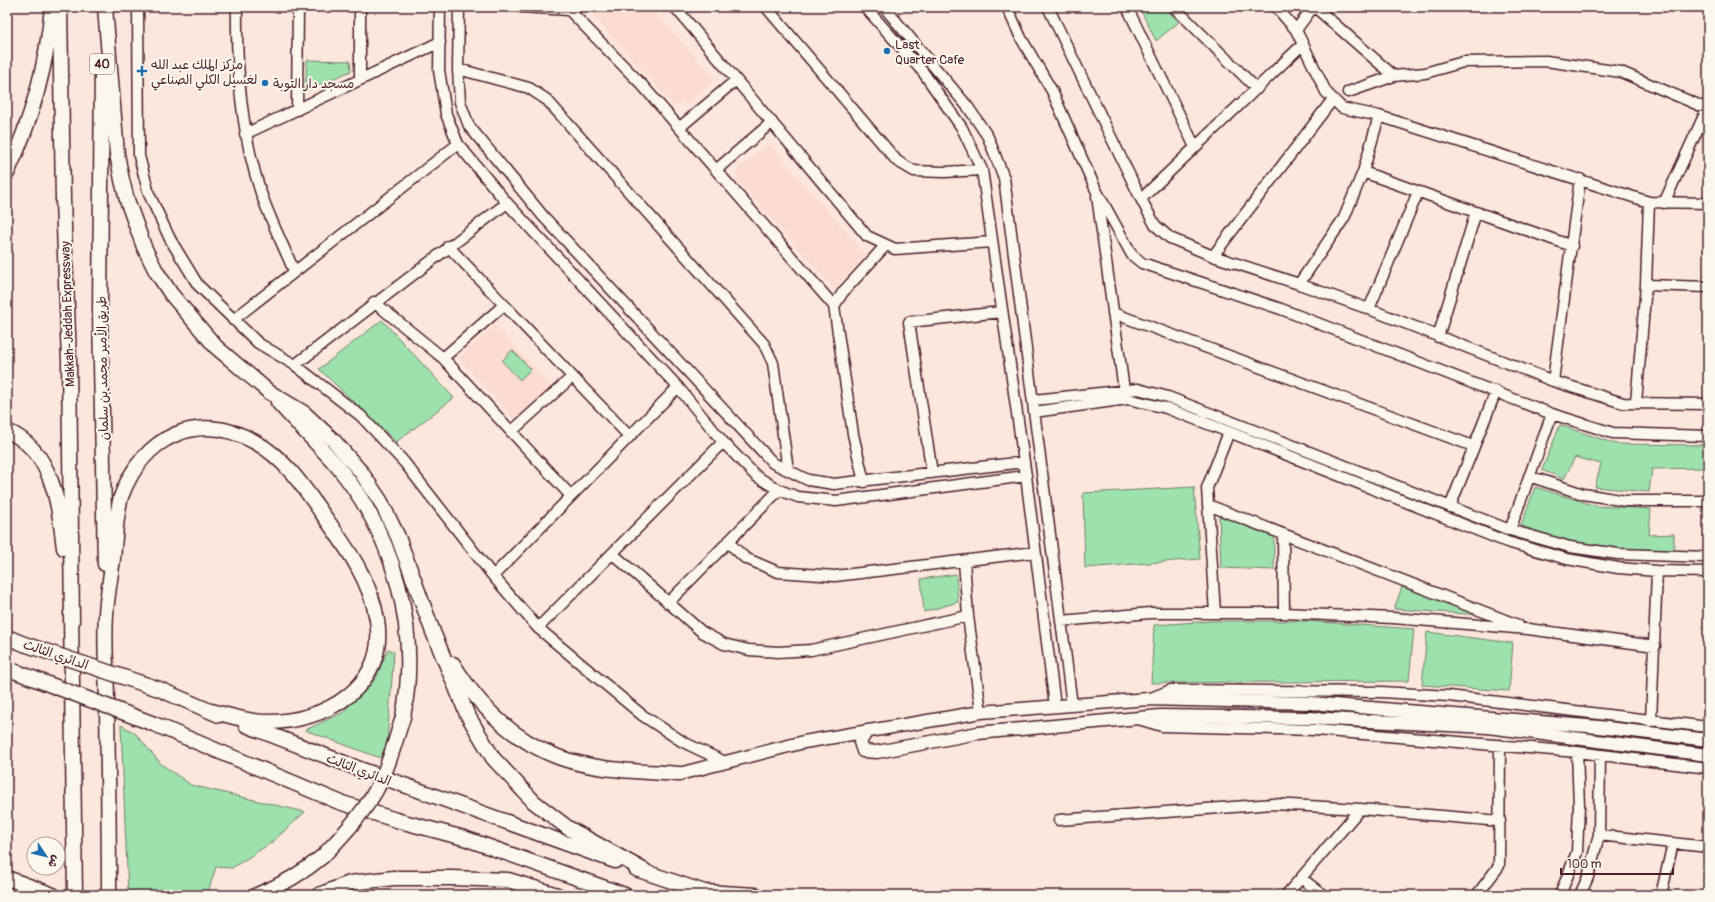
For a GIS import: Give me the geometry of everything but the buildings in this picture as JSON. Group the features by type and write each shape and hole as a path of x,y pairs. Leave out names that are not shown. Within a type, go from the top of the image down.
{"highway":[{"path":"7,173 19,148 38,92 49,35 52,7"},
{"name":"Makkah-Jeddah Expressway","path":"60,7 63,200 69,361 72,622"},
{"name":"طريق الأمير محمد بن سلمان","path":"101,7 102,121 100,313 106,614"},
{"path":"105,7 117,154 126,200 144,247 156,271 171,294 216,347 269,392 338,467 370,516 392,562 401,592 409,658 407,694 403,718 376,791 357,820 323,856 306,871 281,885 257,895"},
{"path":"269,392 304,413 334,441 361,472 381,502 398,537 433,632 467,714 493,758 534,802 568,828 645,872"},
{"path":"109,895 106,614 121,498 137,466 155,446 180,432 206,427 231,431 256,442 280,460 303,486 351,553 369,591 378,621 377,648 370,669 357,690 342,703 308,717 265,722 211,711"},
{"path":"7,431 18,436 41,459 57,496 72,622 75,895"},
{"path":"433,632 457,671 479,702 503,726 530,743 558,757 588,764 679,774"},
{"name":"الدائري الثالث","path":"7,638 160,689 211,711 364,771 645,872 709,893 756,895"},
{"path":"10,669 154,724 339,802 396,820 464,838 625,895"},
{"path":"7,878 52,895"},
{"path":"318,895 350,883 394,878 508,880 557,895"}],"main road":[{"path":"679,774 804,742 981,712 1148,699 1310,703 1598,727 1708,740"},
{"path":"867,731 860,742 863,751 877,752 978,733 1160,716 1309,718 1488,727 1708,755"}],"street":[{"path":"138,7 139,156 149,194 170,240 198,285 258,343 295,365 361,416 404,462 493,576 538,628 642,715 683,742 724,762"},
{"path":"237,7 236,49 245,134 261,193 294,271"},
{"path":"297,110 298,7"},
{"path":"360,7 360,80"},
{"path":"440,7 439,70 446,114 458,144 507,203 678,387 723,442 756,476 780,490 798,497 836,501 1026,476"},
{"path":"459,7 458,69 460,102 469,126 481,143 543,216 773,463 808,480 834,484 864,482 1024,462"},
{"path":"522,7 572,9 643,86 834,306 853,434 864,482"},
{"path":"675,7 867,236 895,249 992,242"},
{"path":"766,7 897,161 914,171 944,172 982,170"},
{"path":"865,7 923,72 962,128 982,170 1001,312 1026,476 1055,706"},
{"path":"884,7 968,107 988,137 1004,178 1034,400 1034,412 1072,705"},
{"path":"1007,7 1022,38 1052,91 1096,190 1132,255 1142,262 1281,308 1552,414 1613,433 1708,436"},
{"path":"1048,7 1141,199 1155,224 1170,238 1213,256 1369,309 1553,381 1623,403 1708,404"},
{"path":"1127,7 1195,147"},
{"path":"1174,7 1257,89"},
{"path":"1276,7 1296,30 1326,92 1342,108 1379,116 1650,202 1708,203"},
{"path":"1296,30 1314,7 1394,76"},
{"path":"245,134 440,42"},
{"path":"1141,199 1303,44"},
{"path":"1348,92 1394,76 1424,73 1463,62 1546,61 1621,72 1708,109 1664,203"},
{"path":"458,69 529,88 547,100 764,344 773,363 788,470"},
{"path":"679,128 736,80"},
{"path":"1213,256 1333,99"},
{"path":"1299,284 1344,218 1363,172 1379,116"},
{"path":"716,170 772,122"},
{"path":"233,320 458,144"},
{"path":"1363,172 1572,246"},
{"path":"1553,381 1580,179"},
{"path":"1096,190 1124,390"},
{"path":"1369,309 1418,192"},
{"path":"1636,403 1646,285 1650,202"},
{"path":"295,365 374,302 507,203"},
{"path":"1438,337 1476,212"},
{"path":"834,306 843,292 886,245"},
{"path":"448,246 630,436"},
{"path":"1646,285 1708,287"},
{"path":"374,302 443,358 571,496"},
{"path":"443,358 504,305"},
{"path":"932,473 909,322 1001,312"},
{"path":"1113,313 1473,446"},
{"path":"511,432 572,377"},
{"path":"493,576 678,387"},
{"path":"1034,400 1138,389 1168,397 1510,530 1570,547 1618,554 1708,557"},
{"path":"1450,507 1496,391"},
{"path":"1034,412 1128,399 1166,408 1507,542 1567,559 1618,568 1657,571 1708,572"},
{"path":"1510,530 1552,414"},
{"path":"1215,613 1207,488 1229,432"},
{"path":"538,628 723,442"},
{"path":"1529,476 1583,494 1626,501 1708,501"},
{"path":"668,603 780,490"},
{"path":"1208,505 1528,629"},
{"path":"1282,534 1284,613"},
{"path":"728,542 745,558 778,572 835,576 1035,552"},
{"path":"612,554 702,632 724,644 749,650 778,652 811,650 968,616"},
{"path":"964,561 968,616 981,712"},
{"path":"1651,721 1657,571"},
{"path":"1061,621 1150,613 1284,613 1393,618 1528,629 1655,646"},
{"path":"1148,699 1171,690 1381,692 1449,696 1708,728"},
{"path":"1136,718 1162,726 1316,730 1577,752 1708,768"},
{"path":"1477,895 1499,866 1500,745"},
{"path":"1560,895 1577,852 1579,806 1577,752"},
{"path":"1580,895 1588,877 1599,835 1600,755"},
{"path":"1058,820 1273,804 1360,809 1500,821"},
{"path":"1286,895 1360,809"},
{"path":"1599,835 1708,847"},
{"path":"1661,895 1673,843"},
{"path":"1301,878 1323,895"}],"shaded area":[{"path":"599,7 650,7 716,79 686,105 682,101 674,106 592,14"},
{"path":"769,143 866,255 835,289 736,180 737,170"},
{"path":"495,325 552,387 515,420 458,358"}],"green space":[{"path":"1139,7 1164,7 1179,22 1156,41"},
{"path":"307,60 350,61 351,71 305,91"},
{"path":"382,320 454,398 396,442 319,369"},
{"path":"512,350 531,369 520,380 502,361"},
{"path":"1560,425 1616,444 1708,445 1708,468 1652,469 1649,492 1595,487 1601,464 1575,457 1564,479 1542,470"},
{"path":"1194,487 1200,559 1085,568 1083,493"},
{"path":"1535,487 1596,506 1651,509 1649,535 1674,534 1674,554 1601,549 1561,539 1521,526"},
{"path":"1219,515 1274,535 1274,570 1221,568"},
{"path":"956,574 958,602 924,612 921,579"},
{"path":"1402,587 1480,615 1394,609"},
{"path":"1212,621 1308,621 1414,629 1409,681 1151,683 1154,625"},
{"path":"1427,632 1513,643 1509,691 1422,685"},
{"path":"388,649 394,652 387,743 380,758 305,730 342,713 376,678"},
{"path":"121,725 135,733 161,764 191,785 305,812 271,843 232,868 216,867 209,889 203,895 128,895"}],"railway":[{"path":"7,19 10,7"}],"place":[{"name":"Last Quarter Cafe","path":"887,51"},
{"name":"مركز الملك عبد الله لغسيل الكلي الصناعي","path":"142,71"},
{"name":"مسجد دار التوبة","path":"265,83"}]}
